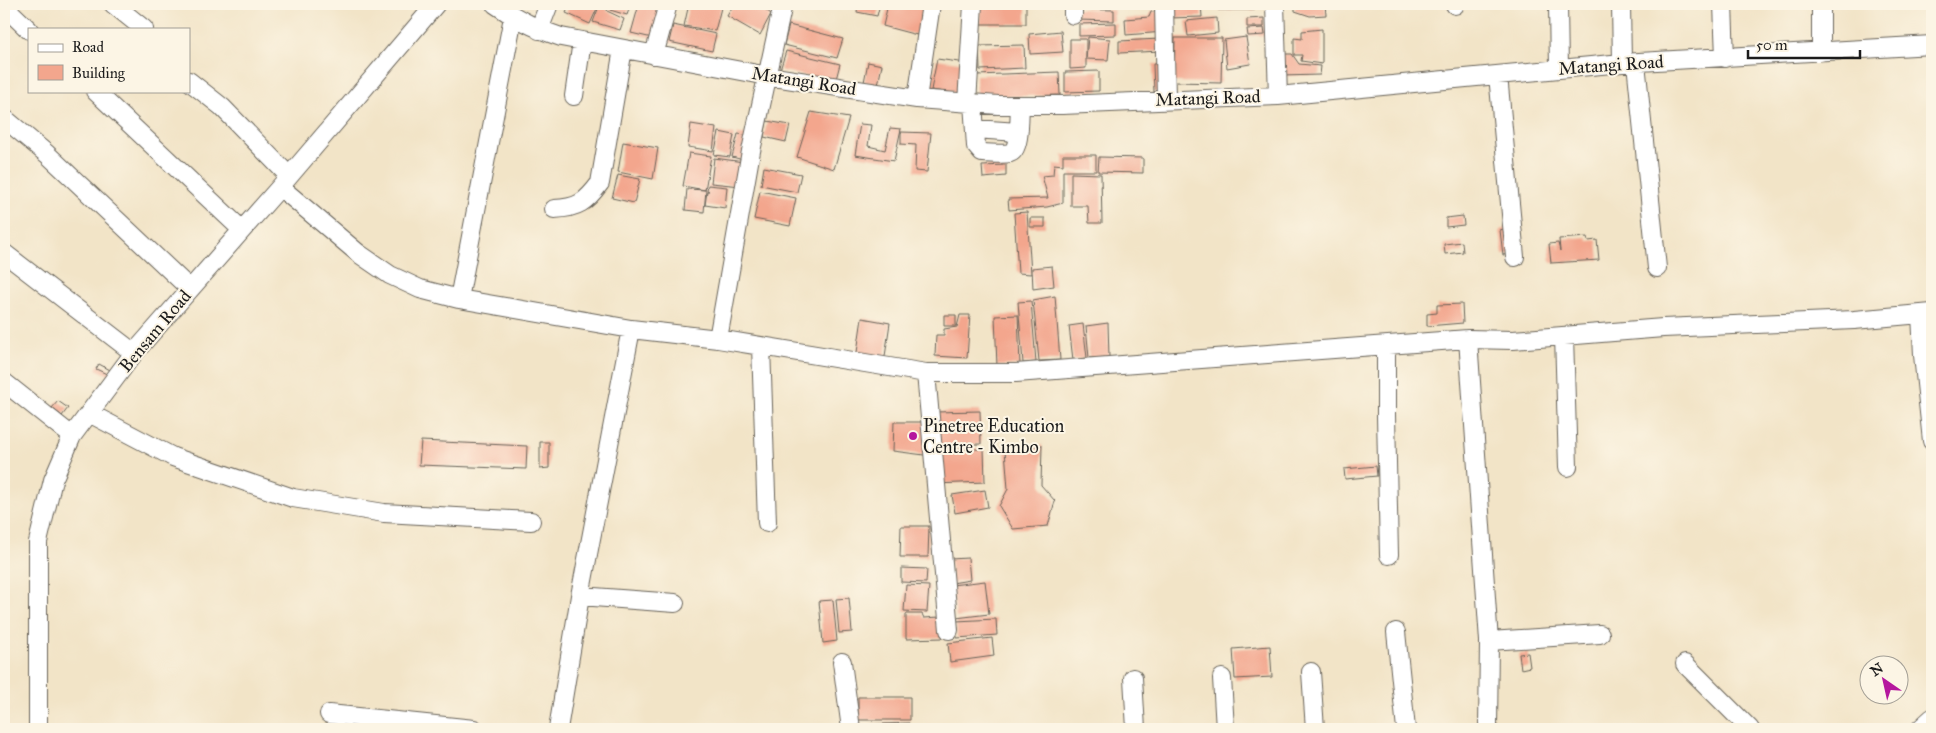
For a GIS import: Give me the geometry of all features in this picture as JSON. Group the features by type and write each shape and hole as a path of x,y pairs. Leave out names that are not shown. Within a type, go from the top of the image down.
{"street":[{"path":"113,4 143,28"},
{"name":"Bensam Road","path":"38,729 38,542 53,480 72,436 134,353 285,181 436,4"},
{"name":"Matangi Road","path":"495,4 513,17 539,30 561,37 654,55 768,76 917,99 1020,105 1278,96 1629,63 1932,45"},
{"path":"539,30 549,4"},
{"path":"654,55 668,4"},
{"path":"718,339 751,151 783,4"},
{"path":"917,99 931,4"},
{"path":"973,4 970,103 975,129 1018,132 1020,105"},
{"path":"1164,4 1166,99"},
{"path":"1275,4 1278,96"},
{"path":"1558,4 1558,69"},
{"path":"1621,4 1657,268"},
{"path":"1723,4 1725,58"},
{"path":"1820,52 1821,4"},
{"path":"4,6 28,29"},
{"path":"459,299 513,17"},
{"path":"574,96 582,41"},
{"path":"554,209 570,208 589,198 600,183 623,49"},
{"path":"1498,75 1515,257"},
{"path":"190,81 222,107 285,181 351,247 390,275 420,289 459,299 631,329 718,339 926,373 1016,374 1468,339 1513,340 1663,328 1854,320 1927,313 1923,355 1932,441"},
{"path":"96,92 242,230"},
{"path":"4,118 47,154 190,289"},
{"path":"4,253 134,353"},
{"path":"558,729 580,596 631,329"},
{"path":"1564,336 1568,467"},
{"path":"1468,339 1489,640 1488,729"},
{"path":"761,346 767,523"},
{"path":"1386,346 1389,555"},
{"path":"926,373 949,630"},
{"path":"4,382 72,436"},
{"path":"89,413 172,457 294,498 384,513 531,521"},
{"path":"580,596 675,603"},
{"path":"1396,632 1406,729"},
{"path":"1489,640 1600,634"},
{"path":"842,662 851,729"},
{"path":"1685,664 1750,729"},
{"path":"1311,672 1315,729"},
{"path":"1133,678 1136,729"},
{"path":"1222,678 1225,729"},
{"path":"330,714 474,729"},
{"path":"1920,729 1932,718"}],"building":[{"path":"570,4 599,4 590,24 566,13"},
{"path":"600,4 610,4 607,11 624,19 620,30 593,22"},
{"path":"612,4 631,4 627,15 610,10"},
{"path":"642,4 669,4 665,41 631,33 638,8"},
{"path":"689,4 722,4 715,31 684,26"},
{"path":"734,4 759,4 771,14 760,35 727,16"},
{"path":"858,4 880,4 877,16 857,12"},
{"path":"888,4 925,4 917,35 883,26"},
{"path":"981,4 1026,4 1026,24 980,24"},
{"path":"1085,4 1104,4 1104,7 1085,8"},
{"path":"1168,4 1201,4 1202,17 1169,18"},
{"path":"1218,4 1255,4 1255,10 1218,10"},
{"path":"1295,4 1325,4 1326,15 1310,16 1295,11"},
{"path":"1077,9 1114,10 1114,21 1077,20"},
{"path":"1162,11 1164,32 1126,35 1125,19 1149,17 1151,12"},
{"path":"1217,18 1218,33 1188,36 1186,21"},
{"path":"1264,18 1264,27 1247,27 1247,19"},
{"path":"1116,23 1116,35 1079,36 1079,24"},
{"path":"673,25 716,34 712,51 669,42"},
{"path":"789,25 843,39 837,58 784,45"},
{"path":"1264,28 1265,35 1248,36 1247,29"},
{"path":"1322,29 1322,64 1301,61 1302,55 1294,55 1294,38 1302,39 1302,31"},
{"path":"1061,31 1063,52 1030,54 1029,34"},
{"path":"1088,37 1110,39 1108,60 1086,59"},
{"path":"1246,37 1250,64 1227,68 1224,40"},
{"path":"1175,38 1222,38 1221,83 1174,82"},
{"path":"1070,39 1086,39 1086,68 1070,69"},
{"path":"1160,39 1161,51 1119,53 1119,41"},
{"path":"1024,45 1025,68 980,70 979,46"},
{"path":"786,51 840,64 835,83 780,70"},
{"path":"1281,54 1292,54 1299,64 1321,66 1320,75 1281,76"},
{"path":"937,59 966,63 961,94 931,90"},
{"path":"868,62 882,65 878,85 864,82"},
{"path":"1153,64 1163,64 1164,92 1154,92"},
{"path":"1099,71 1099,91 1065,92 1065,72"},
{"path":"1059,72 1060,95 976,97 976,75"},
{"path":"811,112 849,118 834,169 797,157"},
{"path":"767,121 790,125 786,142 764,137"},
{"path":"691,124 716,128 713,151 688,147"},
{"path":"860,124 871,125 868,146 885,150 890,128 901,129 894,161 855,155"},
{"path":"719,132 734,135 730,157 714,155"},
{"path":"901,132 931,133 927,172 915,171 916,145 901,144"},
{"path":"738,134 752,136 747,161 732,157"},
{"path":"623,142 658,148 653,179 618,172"},
{"path":"689,153 711,156 705,190 683,186"},
{"path":"1063,155 1096,155 1096,171 1063,171 1063,203 1047,207 1009,210 1008,199 1048,198 1042,176 1053,175 1054,164 1063,165"},
{"path":"1099,157 1143,158 1143,173 1098,172"},
{"path":"714,158 744,162 741,186 711,183"},
{"path":"1006,165 1006,176 983,178 982,166"},
{"path":"764,167 801,174 797,192 761,185"},
{"path":"1071,173 1101,174 1102,223 1089,223 1088,206 1071,206"},
{"path":"618,175 640,179 634,203 612,198"},
{"path":"708,185 727,187 725,208 705,205 707,191 709,191 707,190"},
{"path":"687,189 706,190 704,212 685,210"},
{"path":"760,191 796,198 790,226 754,219"},
{"path":"1027,212 1031,274 1018,273 1014,213"},
{"path":"1463,216 1464,225 1446,227 1446,218"},
{"path":"1030,218 1045,218 1045,227 1030,227"},
{"path":"1508,228 1512,254 1503,255 1500,230"},
{"path":"1587,237 1588,241 1597,240 1599,260 1551,263 1549,244 1558,243 1560,251 1559,239"},
{"path":"1462,242 1463,252 1445,254 1444,244"},
{"path":"1052,266 1054,286 1033,289 1032,268"},
{"path":"1055,296 1060,360 1039,361 1033,300"},
{"path":"1031,301 1036,362 1023,363 1018,302"},
{"path":"1462,304 1463,323 1427,326 1427,314 1437,313 1437,305"},
{"path":"944,315 956,315 956,326 944,326"},
{"path":"960,315 970,315 967,358 935,356 936,335 944,335 944,329 957,327"},
{"path":"1018,315 1020,365 997,366 995,316"},
{"path":"862,318 890,323 884,363 856,359"},
{"path":"1108,323 1109,357 1089,358 1086,326"},
{"path":"1083,324 1087,358 1073,360 1069,326"},
{"path":"99,364 112,371 109,375 96,369"},
{"path":"58,401 68,408 62,416 52,408"},
{"path":"980,411 981,444 936,445 935,412"},
{"name":"Pinetree Education Centre - Kimbo","path":"894,422 932,422 932,456 893,451"},
{"path":"421,441 527,446 526,469 419,465"},
{"path":"540,442 549,442 549,468 540,469"},
{"path":"1042,445 1041,485 1055,501 1048,526 1013,529 999,506 1008,489 1005,450"},
{"path":"984,449 985,482 935,484 935,450"},
{"path":"1376,466 1377,476 1345,479 1344,469"},
{"path":"985,490 988,507 955,513 952,495"},
{"path":"901,526 929,526 928,557 900,557"},
{"path":"968,558 970,580 952,583 950,559"},
{"path":"901,568 927,569 926,583 901,582"},
{"path":"985,581 989,614 956,618 952,585"},
{"path":"906,585 929,586 927,612 904,611"},
{"path":"849,598 852,632 839,633 836,599"},
{"path":"833,600 837,641 823,643 819,601"},
{"path":"906,614 922,614 924,618 940,617 943,638 906,639"},
{"path":"996,619 997,635 957,638 956,621"},
{"path":"992,638 994,656 950,662 948,643"},
{"path":"1270,646 1272,677 1235,679 1233,649"},
{"path":"1528,653 1530,667 1521,669 1519,654"},
{"path":"858,697 910,697 910,720 858,720"},
{"path":"909,723 910,729 855,729 854,725"}],"place":[{"name":"Pinetree Education Centre - Kimbo","path":"913,436"}]}
